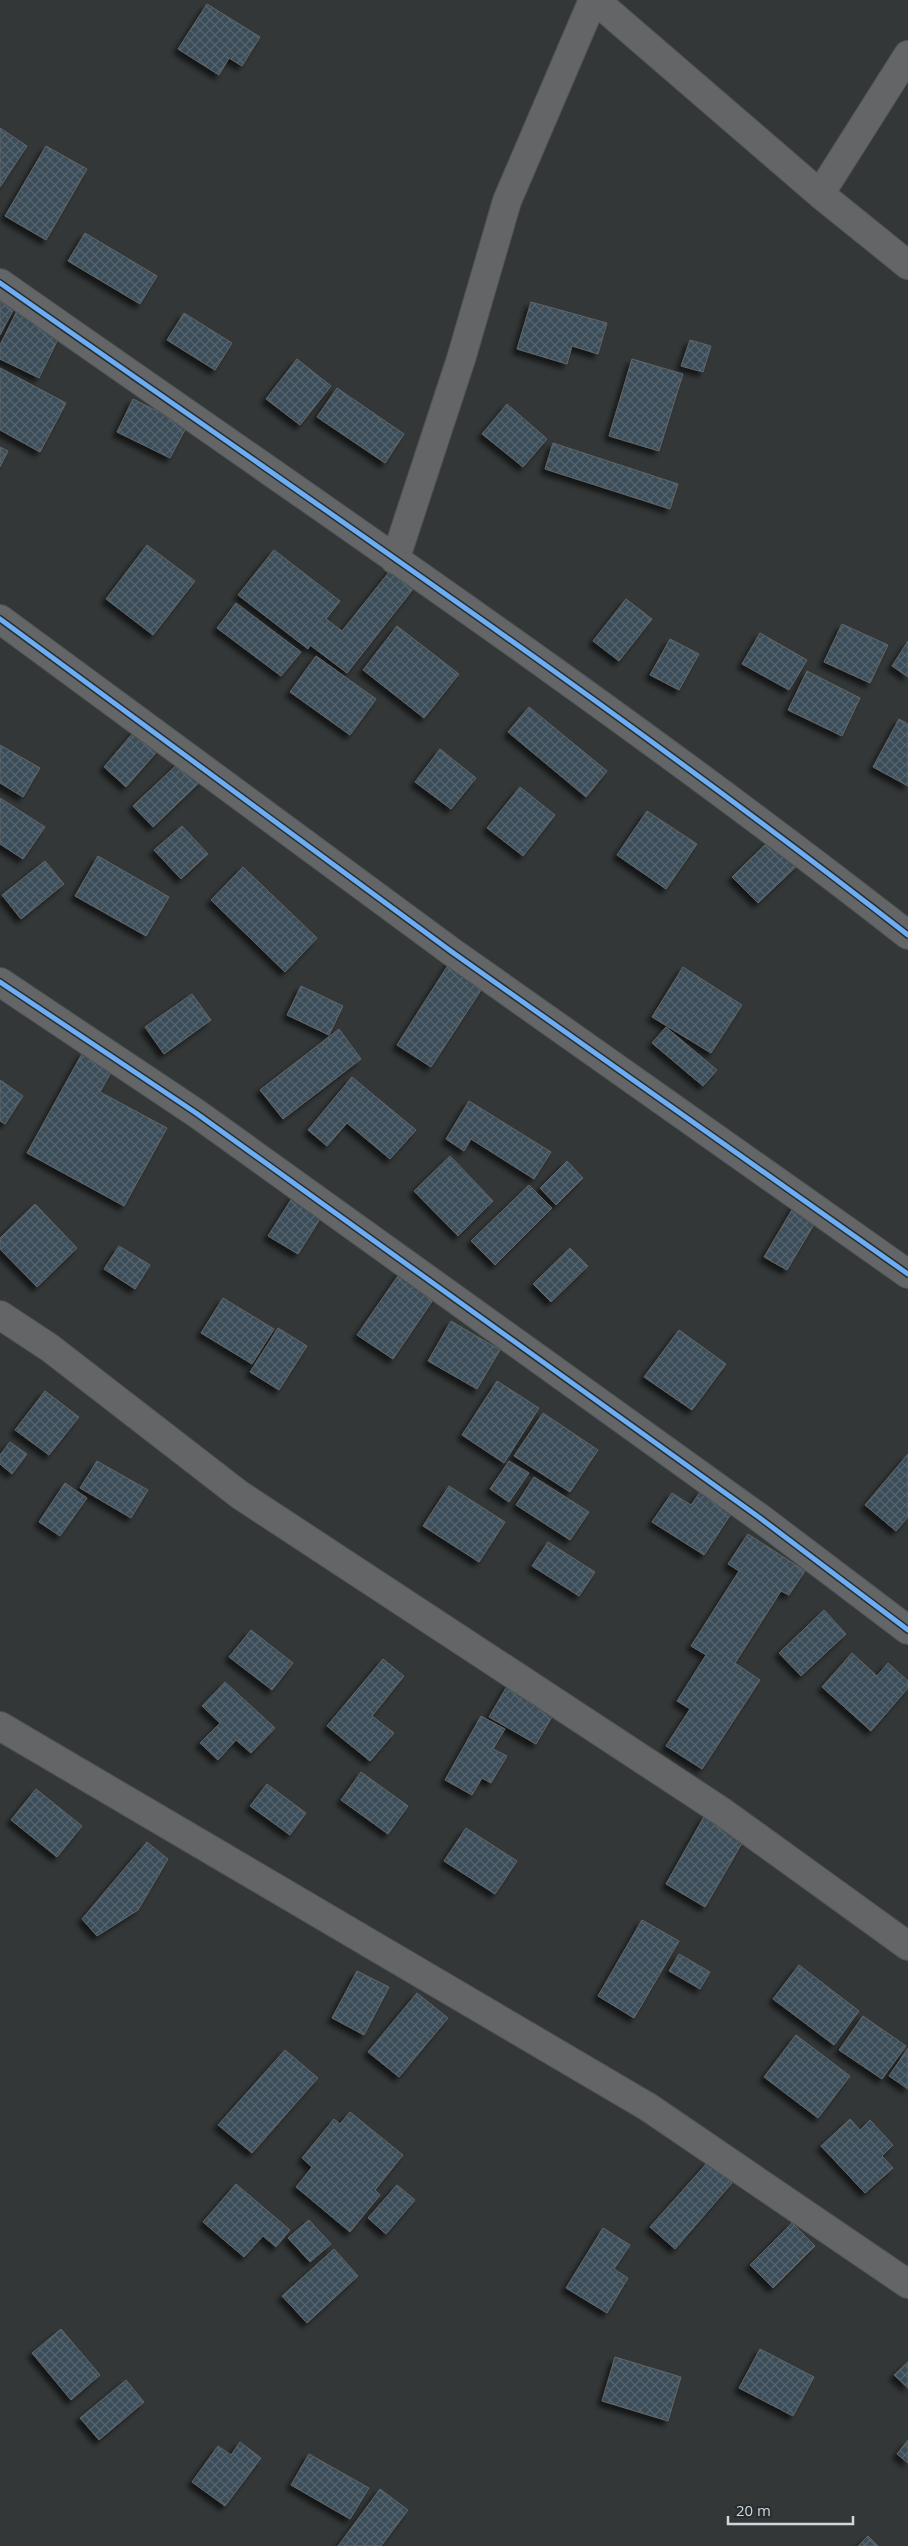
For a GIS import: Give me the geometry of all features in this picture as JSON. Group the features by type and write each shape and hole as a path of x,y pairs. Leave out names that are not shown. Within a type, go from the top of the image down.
{"street":[{"path":"395,560 461,360 507,201 594,0 820,194 908,265"},
{"path":"820,194 908,55"},
{"path":"0,284 626,721 804,853 908,934"},
{"path":"0,619 452,952 908,1274"},
{"path":"0,982 196,1112 760,1518 908,1630"},
{"path":"0,1315 50,1348 240,1495 721,1811 908,1946"},
{"path":"0,1726 648,2107 908,2284"}],"building":[{"path":"207,4 260,37 242,66 229,58 219,75 178,49"},
{"path":"0,128 27,146 0,187"},
{"path":"46,146 87,169 46,240 5,216"},
{"path":"85,233 157,276 140,304 68,261"},
{"path":"0,289 19,299 0,335"},
{"path":"531,302 607,323 598,354 572,346 567,364 517,349"},
{"path":"18,309 62,331 39,378 0,359 0,345"},
{"path":"184,313 232,343 215,370 167,340"},
{"path":"690,340 711,346 703,372 681,366"},
{"path":"297,359 331,386 300,425 266,399"},
{"path":"632,359 683,374 659,451 609,436"},
{"path":"0,368 66,403 40,452 0,430"},
{"path":"337,388 404,434 385,463 317,417"},
{"path":"133,399 187,426 170,458 117,432"},
{"path":"507,404 547,439 523,467 482,434"},
{"path":"553,443 678,484 670,509 545,469"},
{"path":"0,447 8,451 0,467"},
{"path":"147,545 195,581 153,635 106,599"},
{"path":"274,550 340,601 326,619 342,631 394,566 417,584 347,673 310,645 308,649 238,595"},
{"path":"626,599 652,619 619,661 593,641"},
{"path":"236,603 301,652 281,676 217,628"},
{"path":"842,624 888,645 870,683 824,662"},
{"path":"397,626 459,674 424,718 363,670"},
{"path":"760,633 807,660 789,690 742,664"},
{"path":"670,639 699,654 679,690 650,675"},
{"path":"908,641 908,677 892,666"},
{"path":"316,656 376,699 350,735 290,692"},
{"path":"807,671 860,698 842,736 788,710"},
{"path":"529,707 607,771 586,797 508,732"},
{"path":"899,719 908,724 908,786 873,767"},
{"path":"138,727 161,747 126,787 104,767"},
{"path":"0,745 40,768 23,797 0,783"},
{"path":"440,749 476,778 451,809 415,782"},
{"path":"184,758 204,778 153,827 133,806"},
{"path":"520,787 555,815 523,856 487,828"},
{"path":"0,798 45,827 23,859 0,844"},
{"path":"647,811 697,844 666,889 617,855"},
{"path":"182,826 208,854 181,879 154,850"},
{"path":"773,837 799,864 758,903 732,877"},
{"path":"98,856 169,897 146,936 75,896"},
{"path":"45,861 64,884 21,919 2,895"},
{"path":"243,867 317,938 285,972 211,900"},
{"path":"452,959 487,981 431,1067 397,1045"},
{"path":"683,967 742,1005 711,1053 652,1017"},
{"path":"301,986 343,1006 329,1035 287,1015"},
{"path":"192,994 211,1020 164,1054 145,1027"},
{"path":"666,1027 717,1070 703,1086 652,1043"},
{"path":"339,1029 361,1059 283,1119 260,1090"},
{"path":"83,1052 113,1069 100,1092 167,1128 124,1206 27,1153"},
{"path":"352,1077 416,1130 390,1159 347,1123 327,1146 308,1130"},
{"path":"0,1080 23,1096 5,1124 0,1121"},
{"path":"469,1101 551,1152 534,1179 471,1139 464,1151 446,1139"},
{"path":"450,1156 493,1201 458,1236 414,1191"},
{"path":"567,1161 583,1178 556,1205 540,1188"},
{"path":"529,1185 552,1208 495,1265 471,1241"},
{"path":"294,1195 323,1214 298,1254 268,1236"},
{"path":"796,1203 819,1216 787,1270 764,1257"},
{"path":"35,1204 77,1248 37,1287 0,1249 0,1238"},
{"path":"119,1246 150,1265 135,1289 104,1269"},
{"path":"570,1248 588,1266 551,1302 533,1284"},
{"path":"402,1270 437,1294 393,1359 357,1335"},
{"path":"223,1298 274,1329 252,1364 201,1333"},
{"path":"451,1321 500,1350 477,1389 428,1361"},
{"path":"278,1328 307,1346 279,1390 250,1372"},
{"path":"679,1330 726,1364 692,1410 644,1377"},
{"path":"497,1381 539,1408 504,1463 462,1435"},
{"path":"45,1391 79,1417 49,1455 15,1430"},
{"path":"543,1413 598,1450 570,1492 514,1456"},
{"path":"10,1442 27,1454 12,1474 0,1464 0,1455"},
{"path":"908,1454 908,1517 896,1531 865,1505"},
{"path":"97,1461 148,1490 131,1518 80,1488"},
{"path":"509,1461 529,1473 509,1502 490,1489"},
{"path":"534,1477 589,1512 570,1540 516,1505"},
{"path":"65,1483 87,1498 60,1536 39,1522"},
{"path":"449,1486 505,1522 479,1562 423,1526"},
{"path":"701,1491 733,1511 704,1555 652,1522 672,1493 691,1505"},
{"path":"748,1534 805,1571 789,1595 781,1591 735,1663 760,1680 702,1769 666,1746 690,1709 677,1701 706,1655 691,1646 739,1571 728,1564"},
{"path":"548,1542 595,1572 579,1596 532,1566"},
{"path":"824,1610 846,1634 801,1676 779,1653"},
{"path":"251,1630 293,1663 272,1690 229,1657"},
{"path":"852,1653 877,1676 888,1663 908,1681 908,1688 871,1731 822,1687"},
{"path":"383,1659 404,1676 372,1716 394,1733 370,1761 327,1726"},
{"path":"225,1682 275,1728 251,1753 236,1740 218,1760 200,1743 220,1723 202,1706"},
{"path":"509,1683 556,1710 536,1744 489,1717"},
{"path":"481,1716 505,1729 493,1749 507,1756 491,1783 482,1778 472,1795 445,1780"},
{"path":"361,1772 408,1806 388,1834 341,1800"},
{"path":"267,1784 306,1813 290,1835 250,1806"},
{"path":"36,1789 82,1826 57,1857 11,1820"},
{"path":"705,1815 745,1838 705,1907 666,1884"},
{"path":"466,1828 517,1861 495,1894 444,1861"},
{"path":"147,1842 168,1859 138,1910 97,1936 82,1919"},
{"path":"642,1920 679,1941 634,2018 598,1996"},
{"path":"679,1954 710,1972 700,1989 669,1971"},
{"path":"799,1965 859,2011 834,2045 773,1999"},
{"path":"357,1971 389,1987 364,2035 332,2018"},
{"path":"417,1993 448,2018 399,2077 368,2052"},
{"path":"863,2016 906,2046 882,2079 839,2050"},
{"path":"796,2035 850,2076 818,2118 764,2077"},
{"path":"908,2048 908,2089 889,2076"},
{"path":"285,2050 318,2078 252,2153 218,2125"},
{"path":"350,2112 403,2155 375,2190 380,2195 350,2232 296,2187 312,2167 302,2158 334,2119 340,2124"},
{"path":"850,2119 860,2130 870,2120 893,2145 882,2156 893,2168 865,2193 821,2146"},
{"path":"708,2162 732,2183 675,2249 650,2227"},
{"path":"236,2184 290,2230 276,2247 263,2236 244,2257 203,2222"},
{"path":"397,2185 415,2200 386,2234 368,2218"},
{"path":"309,2220 331,2244 310,2262 288,2238"},
{"path":"792,2223 815,2246 773,2288 750,2265"},
{"path":"603,2228 630,2245 614,2269 628,2278 607,2313 566,2288"},
{"path":"334,2249 358,2276 307,2323 282,2296"},
{"path":"61,2329 100,2375 71,2400 32,2353"},
{"path":"760,2349 814,2377 793,2416 739,2388"},
{"path":"615,2357 681,2377 668,2421 602,2401"},
{"path":"908,2362 908,2388 894,2375"},
{"path":"126,2380 144,2402 99,2440 80,2418"},
{"path":"908,2440 908,2463 897,2454"},
{"path":"240,2442 261,2458 225,2506 192,2482 218,2446 231,2455"},
{"path":"309,2454 369,2488 350,2519 291,2485"},
{"path":"380,2489 408,2510 381,2546 338,2546"},
{"path":"868,2536 878,2546 858,2546"}],"cycle path":[{"path":"0,283 572,684 685,766 908,935"},
{"path":"0,619 452,952 908,1274"},
{"path":"0,982 196,1113 760,1518 908,1630"}]}
